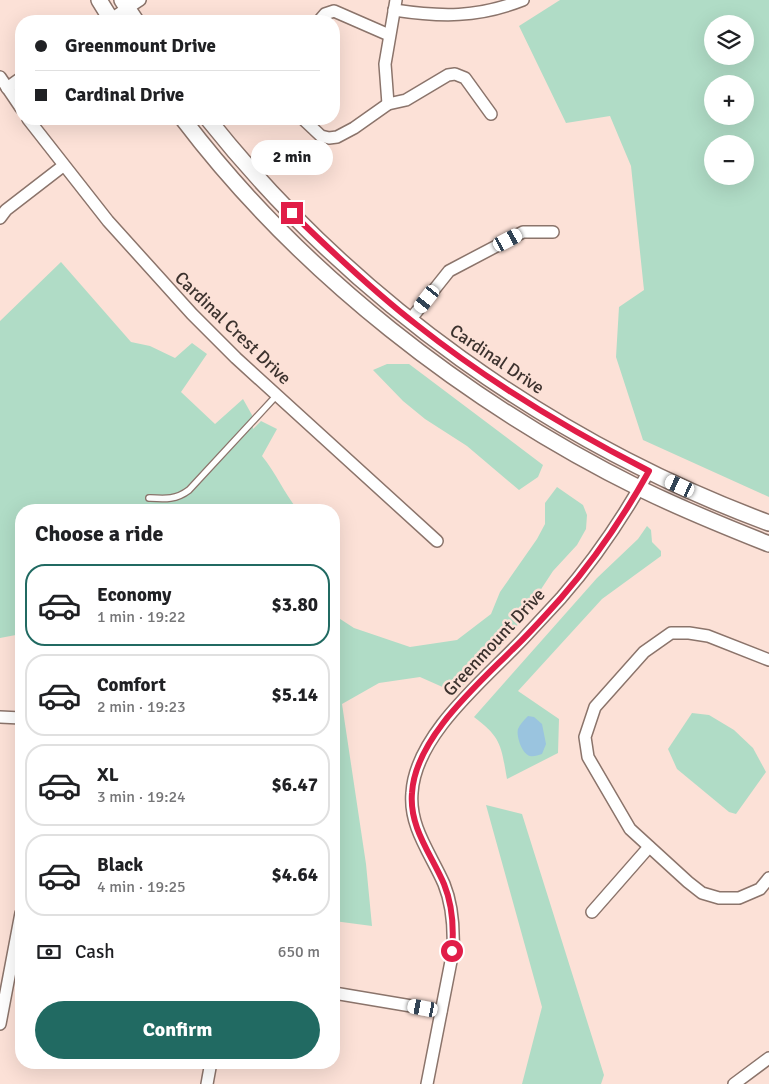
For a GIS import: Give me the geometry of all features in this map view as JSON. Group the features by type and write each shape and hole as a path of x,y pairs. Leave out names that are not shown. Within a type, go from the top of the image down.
{"main road":[{"path":"99,0 107,15"},
{"path":"130,3 134,15"},
{"path":"188,125 233,178 300,248 365,308 453,376 535,431 639,488 722,526 769,544"},
{"name":"Cardinal Drive","path":"213,125 256,176 338,258 410,320 495,382 600,446 712,500 769,523"}],"street":[{"path":"388,104 385,64 395,5 435,15 462,15 491,11 523,0"},
{"path":"117,15 130,3"},
{"path":"324,15 334,12 389,35"},
{"path":"309,125 321,136 337,137 354,128 388,104 406,100 448,76 455,74 465,78 491,114"},
{"path":"0,77 15,99"},
{"path":"7,88 15,82"},
{"name":"Cardinal Crest Drive","path":"33,125 108,221 192,314 436,541"},
{"path":"0,218 6,210 64,166"},
{"path":"410,320 449,271 523,232 553,232"},
{"name":"Greenmount Drive","path":"428,1084 452,951 452,916 444,885 414,821 412,792 414,777 419,763 436,734 464,698 523,640 588,566 613,530 649,471"},
{"path":"769,660 708,636 671,633 644,652 595,707 586,737 588,756 630,829 702,893 720,898 739,898 760,889 769,878"},
{"path":"0,717 15,718"},
{"path":"592,912 649,847"},
{"path":"0,1024 15,945"},
{"path":"340,994 441,1011"},
{"path":"734,1084 769,1058"},
{"path":"207,1084 210,1069"}],"lane":[{"path":"149,498 174,498 189,490 277,395"}],"green space":[{"path":"560,0 769,0 769,497 643,440 616,357 619,307 644,290 631,166 610,116 566,123 519,26"},
{"path":"61,262 131,342 150,346 175,358 192,343 207,354 181,392 215,424 243,399 252,415 253,429 261,421 277,429 262,456 293,504 15,504 15,635 0,638 0,321"},
{"path":"387,364 409,364 543,465 538,477 519,490 467,446 425,419 403,401 373,370"},
{"path":"557,487 583,505 587,515 586,529 577,545 553,571 509,638 456,693 420,677 379,683 342,704 366,864 372,926 340,922 340,619 354,628 410,647 457,640 491,614 500,592 537,539 545,524 545,503"},
{"path":"647,526 651,530 652,542 661,551 661,556 602,599 518,691 559,719 558,753 507,779 499,744 490,731 474,717 597,578 638,539"},
{"path":"692,713 709,715 734,730 753,748 766,772 736,814 729,812 677,769 668,749"},
{"path":"486,805 522,814 604,1075 601,1084 522,1084 542,1007"}],"water":[{"path":"528,716 534,717 542,724 546,744 542,754 527,755 520,744 518,736 519,727"}],"route":[{"path":"292,213 338,258 378,293 462,359 547,415 600,446 649,471 613,530 588,566 523,640 464,698 446,719 419,763 414,777 412,792 414,821 449,898 454,933 452,951"}]}
